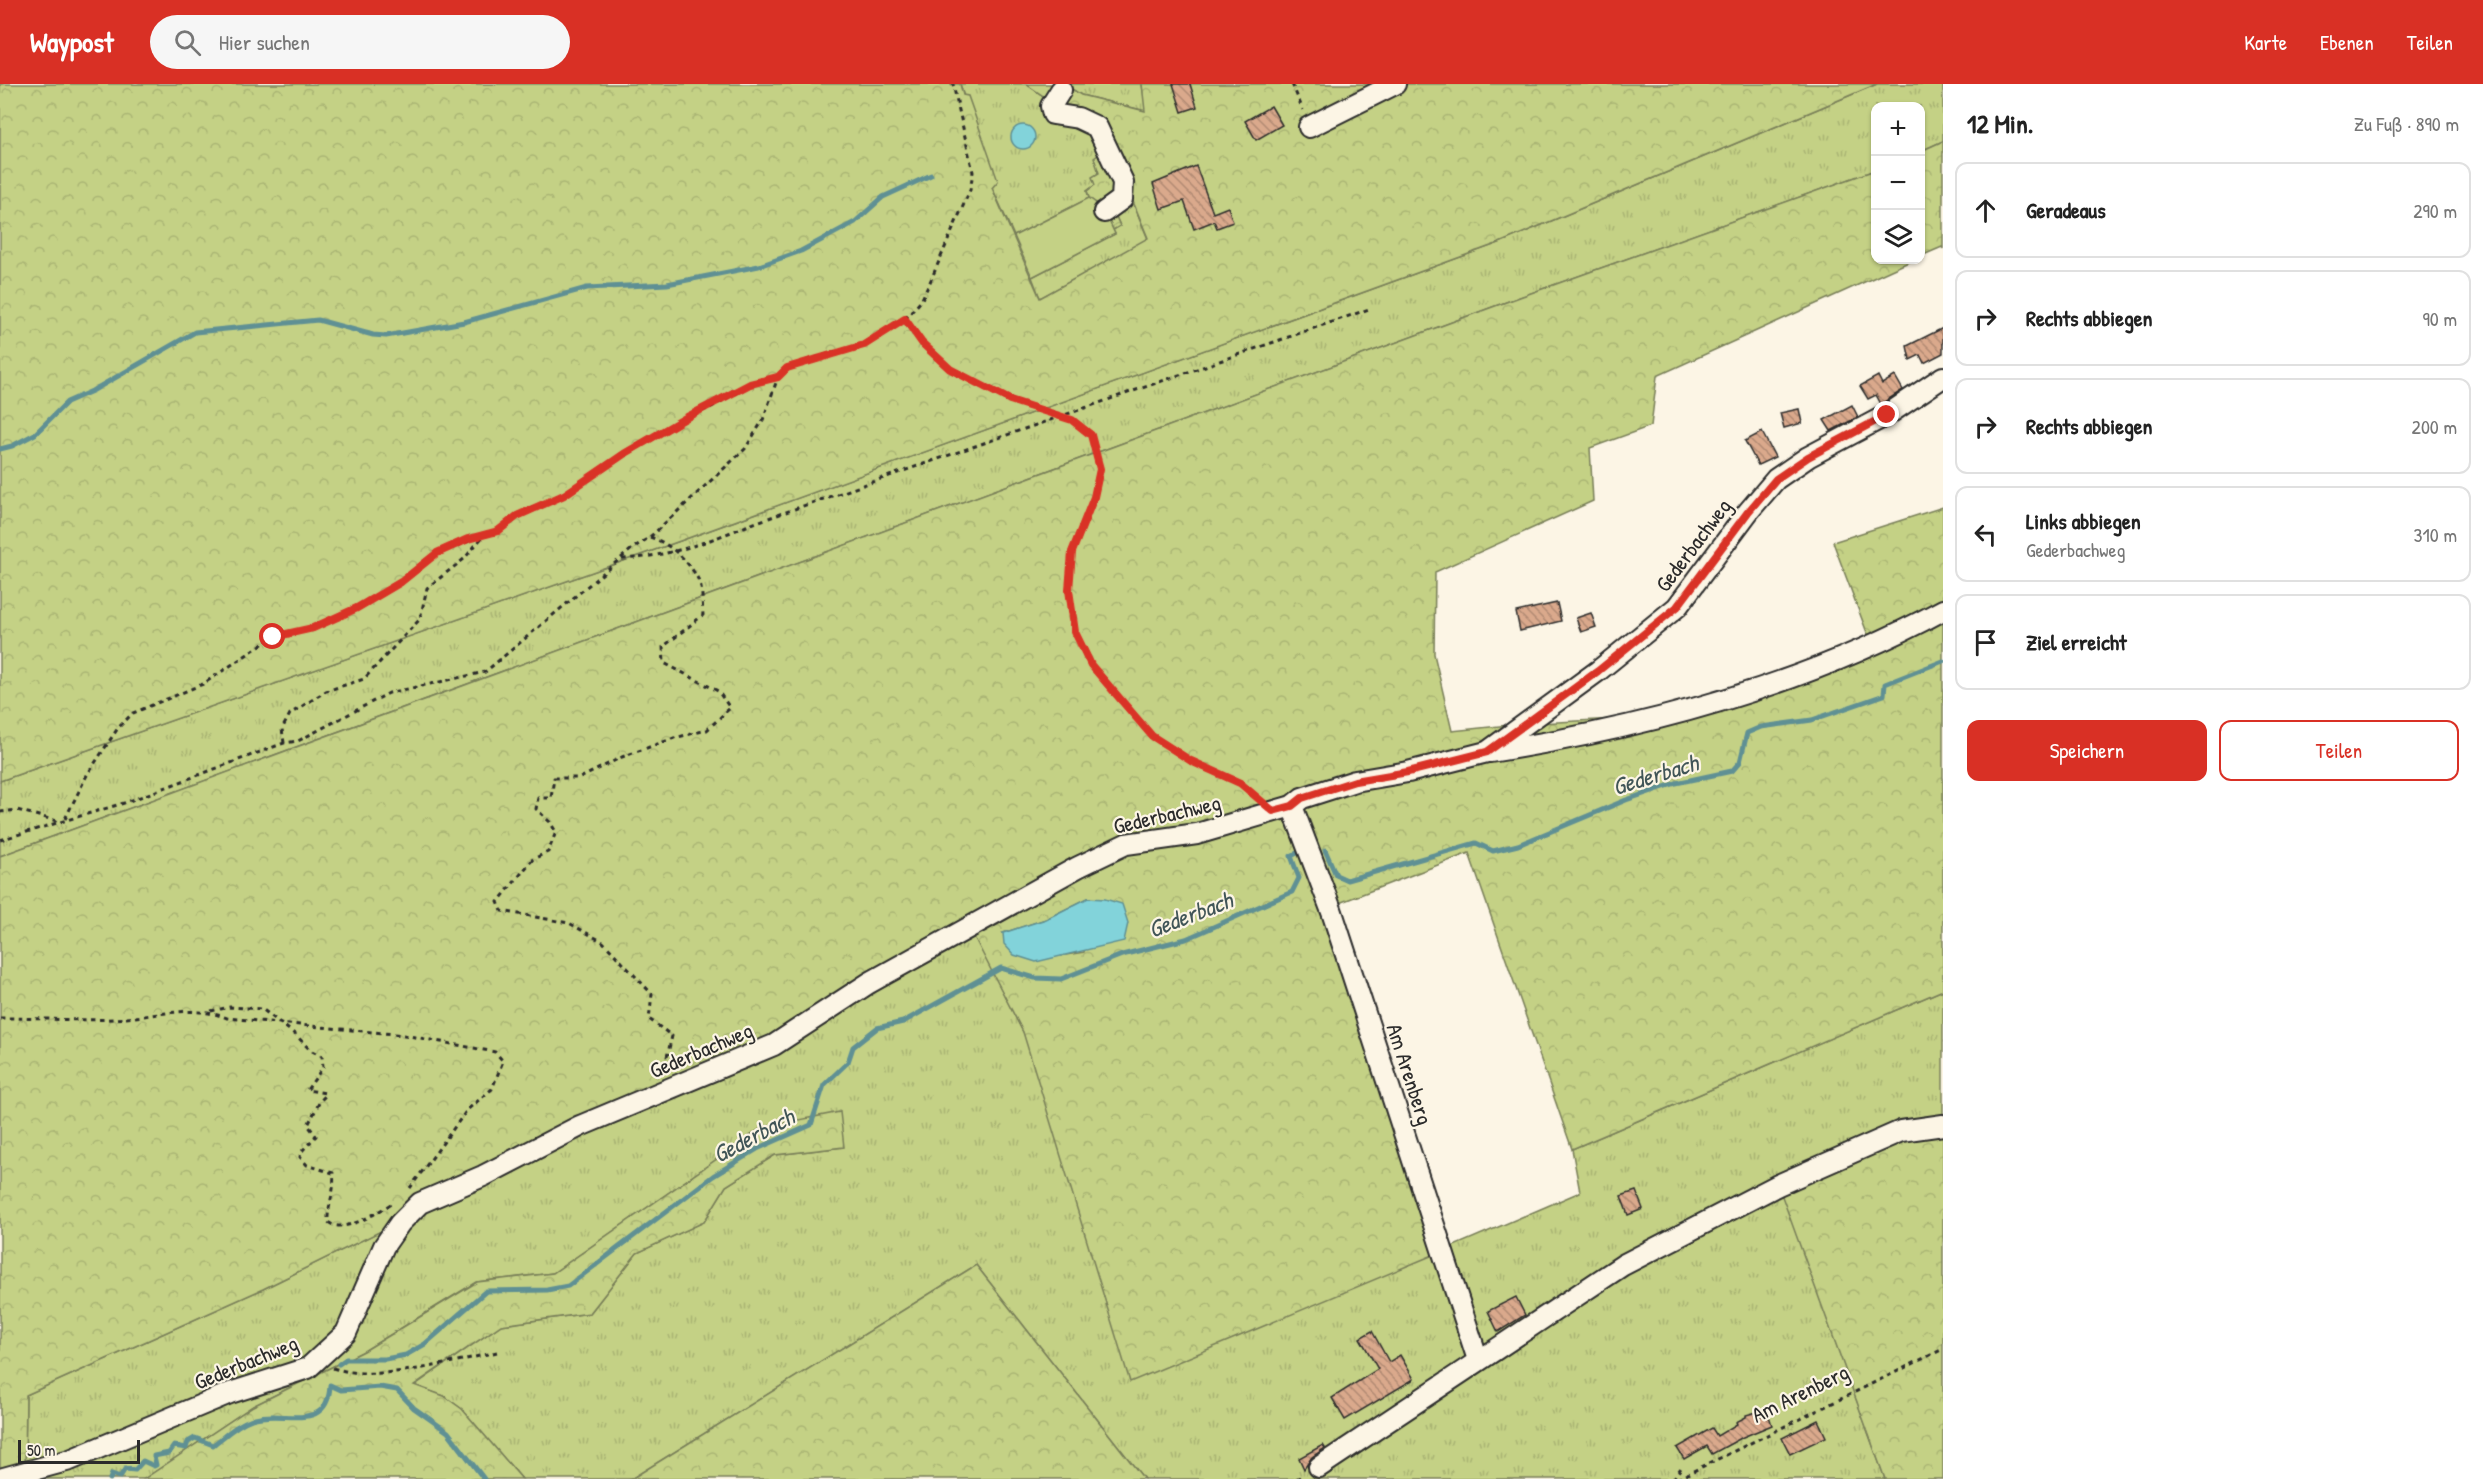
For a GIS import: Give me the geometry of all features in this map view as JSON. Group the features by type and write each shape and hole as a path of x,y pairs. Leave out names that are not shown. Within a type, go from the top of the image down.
{"street":[{"path":"1309,127 1395,84"},
{"path":"1061,90 1052,106 1053,114 1078,118 1097,127 1123,182 1122,198 1104,212"},
{"name":"Gederbachweg","path":"1487,752 1598,671 1677,607 1748,512 1776,479 1808,457 1887,415 1943,377"},
{"name":"Gederbachweg","path":"0,1479 69,1460 230,1393 308,1368 346,1333 384,1246 400,1223 420,1203 483,1176 580,1126 774,1045 869,983 1078,867 1126,844 1197,834 1292,806 1302,798 1355,781 1408,772 1487,752 1572,740 1657,720 1810,671 1892,638 1943,610"},
{"name":"Am Arenberg","path":"1292,806 1332,912 1478,1360"},
{"path":"1318,1467 1623,1265 1778,1185 1901,1131 1943,1125"}],"path":[{"path":"0,846 0,841 58,821 124,803 284,743 298,741 388,693 485,672 620,559 650,537 745,449 763,420 778,377 787,368 864,345 905,319 921,301 970,190 973,172 953,84"},
{"path":"1292,84 1309,127"},
{"path":"620,559 678,553 757,522 1372,308"},
{"path":"905,319 922,343 950,369 1010,400 1072,420 1091,435 1100,469 1094,497 1072,552 1069,590 1075,632 1091,665 1152,736 1191,761 1240,783 1273,811"},
{"path":"65,819 87,775 118,728 133,712 203,684 273,637 313,628 357,608 401,582 437,553 498,531 517,516 564,495 624,454 689,416 750,384 778,377"},
{"path":"284,743 282,729 290,714 326,691 364,679 420,619 427,588 464,559 484,535"},
{"path":"650,537 662,541 678,553 700,583 703,615 663,647 664,663 718,691 730,708 707,730 674,738 622,757 580,778 554,778 550,798 538,798 536,810 550,822 556,832 548,852 533,860 498,902 502,911 569,923 603,942 652,994 649,1019 672,1036 667,1057 670,1088"},
{"path":"0,812 16,810 58,821"},
{"path":"211,1012 230,1007 262,1009 323,1059 318,1076 307,1090 325,1093 308,1125 316,1136 301,1152 300,1157 307,1165 333,1173 334,1196 327,1214 328,1222 333,1226 348,1227 396,1201"},
{"path":"0,1018 125,1018 176,1010 211,1012 227,1018 446,1042 495,1052 503,1062 492,1089 467,1110 406,1195"},
{"name":"Am Arenberg","path":"1676,1479 1943,1349"},
{"path":"315,1361 341,1371 370,1374 449,1364 497,1352"},
{"path":"1676,1479 1683,1465"}],"green space":[{"path":"0,84 960,84 963,95 968,96 998,181 992,188 1040,298 1148,238 1129,192 1113,210 1120,226 1113,230 1103,208 1089,198 1087,191 1095,185 1092,177 1099,173 1094,158 1102,152 1094,131 1026,84 1064,84 1081,95 1145,111 1142,84 1877,84 1499,243 680,541 0,781"},
{"path":"960,84 1026,84 1088,128 1102,152 1095,185 1087,191 1089,198 1014,236 992,187"},
{"path":"1064,84 1142,84 1146,111 1081,95"},
{"path":"1877,84 1943,84 1943,141 1925,149 1925,102 1871,102 1871,171 1517,298 0,856 0,781 680,541 1499,243"},
{"path":"1943,141 1943,249 1942,247 1925,254 1925,156 1925,149"},
{"path":"1871,171 1871,264 1904,264 1657,376 1651,426 1590,448 1593,501 1435,572 1434,654 1452,731 1519,724 1655,717 1810,667 1869,638 1833,542 1943,507 1943,990 1572,1149 1469,853 1326,908 1438,1253 1130,1382 1023,1032 972,933 777,1052 584,1131 263,1289 26,1395 25,1469 0,1479 0,856 1517,298","holes":["1088,898 1084,952 1066,955 1003,933 1046,919"]},
{"path":"1128,191 1148,239 1040,298 1032,277 1115,234 1113,230 1120,226 1113,210"},
{"path":"1089,198 1103,208 1115,234 1032,277 1014,236"},
{"path":"973,933 1023,1032 1438,1253 1580,1192 1572,1149 1943,990 1943,1127 1780,1188 1885,1479 1144,1479 976,1265 631,1479 522,1479 462,1409 444,1396 414,1386 501,1325 590,1313 637,1253 704,1222 726,1186 775,1155 844,1147 763,1127 553,1273 476,1282 364,1351 253,1406 144,1479 2,1479 25,1468 26,1395 263,1289 584,1131"},
{"path":"840,1112 844,1147 775,1155 726,1186 704,1222 637,1253 590,1313 501,1325 414,1385 444,1396 462,1409 522,1479 144,1479 253,1406 364,1351 477,1282 553,1273 763,1127"},
{"path":"1943,1127 1943,1479 1885,1479 1779,1188 1900,1135"},
{"path":"976,1265 1144,1479 631,1479"}],"water":[{"path":"1023,125 1031,129 1035,137 1031,145 1023,149 1015,145 1011,137 1015,129"},
{"path":"1088,898 1105,899 1122,904 1128,923 1124,941 1036,962 1014,955 1004,944 1003,933 1046,919"}],"building":[{"path":"1173,84 1190,84 1197,107 1182,112"},
{"path":"1271,106 1282,125 1256,140 1245,121"},
{"path":"1196,166 1213,213 1228,207 1233,222 1217,228 1214,221 1194,229 1184,201 1161,209 1153,184"},
{"path":"1943,328 1943,353 1924,363 1920,355 1910,360 1907,346"},
{"path":"1878,376 1882,384 1895,376 1903,390 1881,404 1876,395 1868,399 1860,386"},
{"path":"1852,405 1858,417 1831,431 1824,420"},
{"path":"1799,409 1802,423 1784,428 1780,413"},
{"path":"1762,432 1775,457 1758,465 1745,441"},
{"path":"1557,603 1561,621 1520,631 1516,612"},
{"path":"1591,613 1596,627 1581,632 1576,618"},
{"path":"1636,1191 1643,1209 1628,1215 1621,1196"},
{"path":"1516,1297 1525,1315 1498,1332 1488,1311"},
{"path":"1372,1331 1389,1362 1400,1355 1414,1379 1345,1420 1332,1398 1378,1369 1360,1338"},
{"path":"1757,1412 1759,1417 1768,1413 1772,1425 1743,1437 1712,1454 1707,1446 1684,1459 1677,1448 1712,1428 1717,1436 1737,1424 1736,1422 1746,1415"},
{"path":"1818,1420 1826,1437 1790,1454 1782,1438"},
{"path":"1323,1445 1325,1448 1312,1457 1304,1469 1299,1458"}],"waterway":[{"path":"0,449 12,446 35,434 67,402 92,391 195,332 318,320 373,335 386,336 464,322 587,288 667,284 759,266 801,251 855,222 883,197 931,175"},
{"name":"Gederbach","path":"1325,850 1336,875 1347,880 1476,843 1493,851 1518,845 1626,800 1676,783 1732,771 1740,762 1747,733 1761,727 1812,720 1884,695 1885,684 1943,661"},
{"name":"Gederbach","path":"339,1364 346,1359 385,1359 406,1355 425,1344 486,1291 547,1290 568,1286 713,1176 757,1149 811,1125 824,1085 848,1062 853,1047 877,1028 903,1022 1001,968 1035,978 1061,979 1122,955 1186,939 1292,892 1299,878 1291,856 1297,853"},
{"name":"Gederbach","path":"110,1479 112,1474 120,1477 125,1469 135,1470 143,1461 154,1466 156,1465 154,1456 169,1453 174,1446 186,1448 188,1442 195,1438 213,1445 236,1427 252,1419 264,1416 312,1415 321,1410 327,1400 330,1385 341,1390 380,1387 397,1390 414,1408 448,1432 484,1479"}],"route":[{"path":"273,637 313,628 357,608 401,582 437,553 468,539 498,531 517,516 564,495 624,454 689,416 725,399 739,389 778,377 787,368 864,345 905,319 922,343 950,369 1010,400 1072,420 1091,435 1100,469 1094,497 1072,552 1069,590 1075,632 1091,665 1152,736 1191,761 1240,783 1273,811 1292,806 1302,798 1355,781 1408,772 1487,752 1598,671 1677,607 1748,512 1776,479 1808,457 1887,415"}]}
